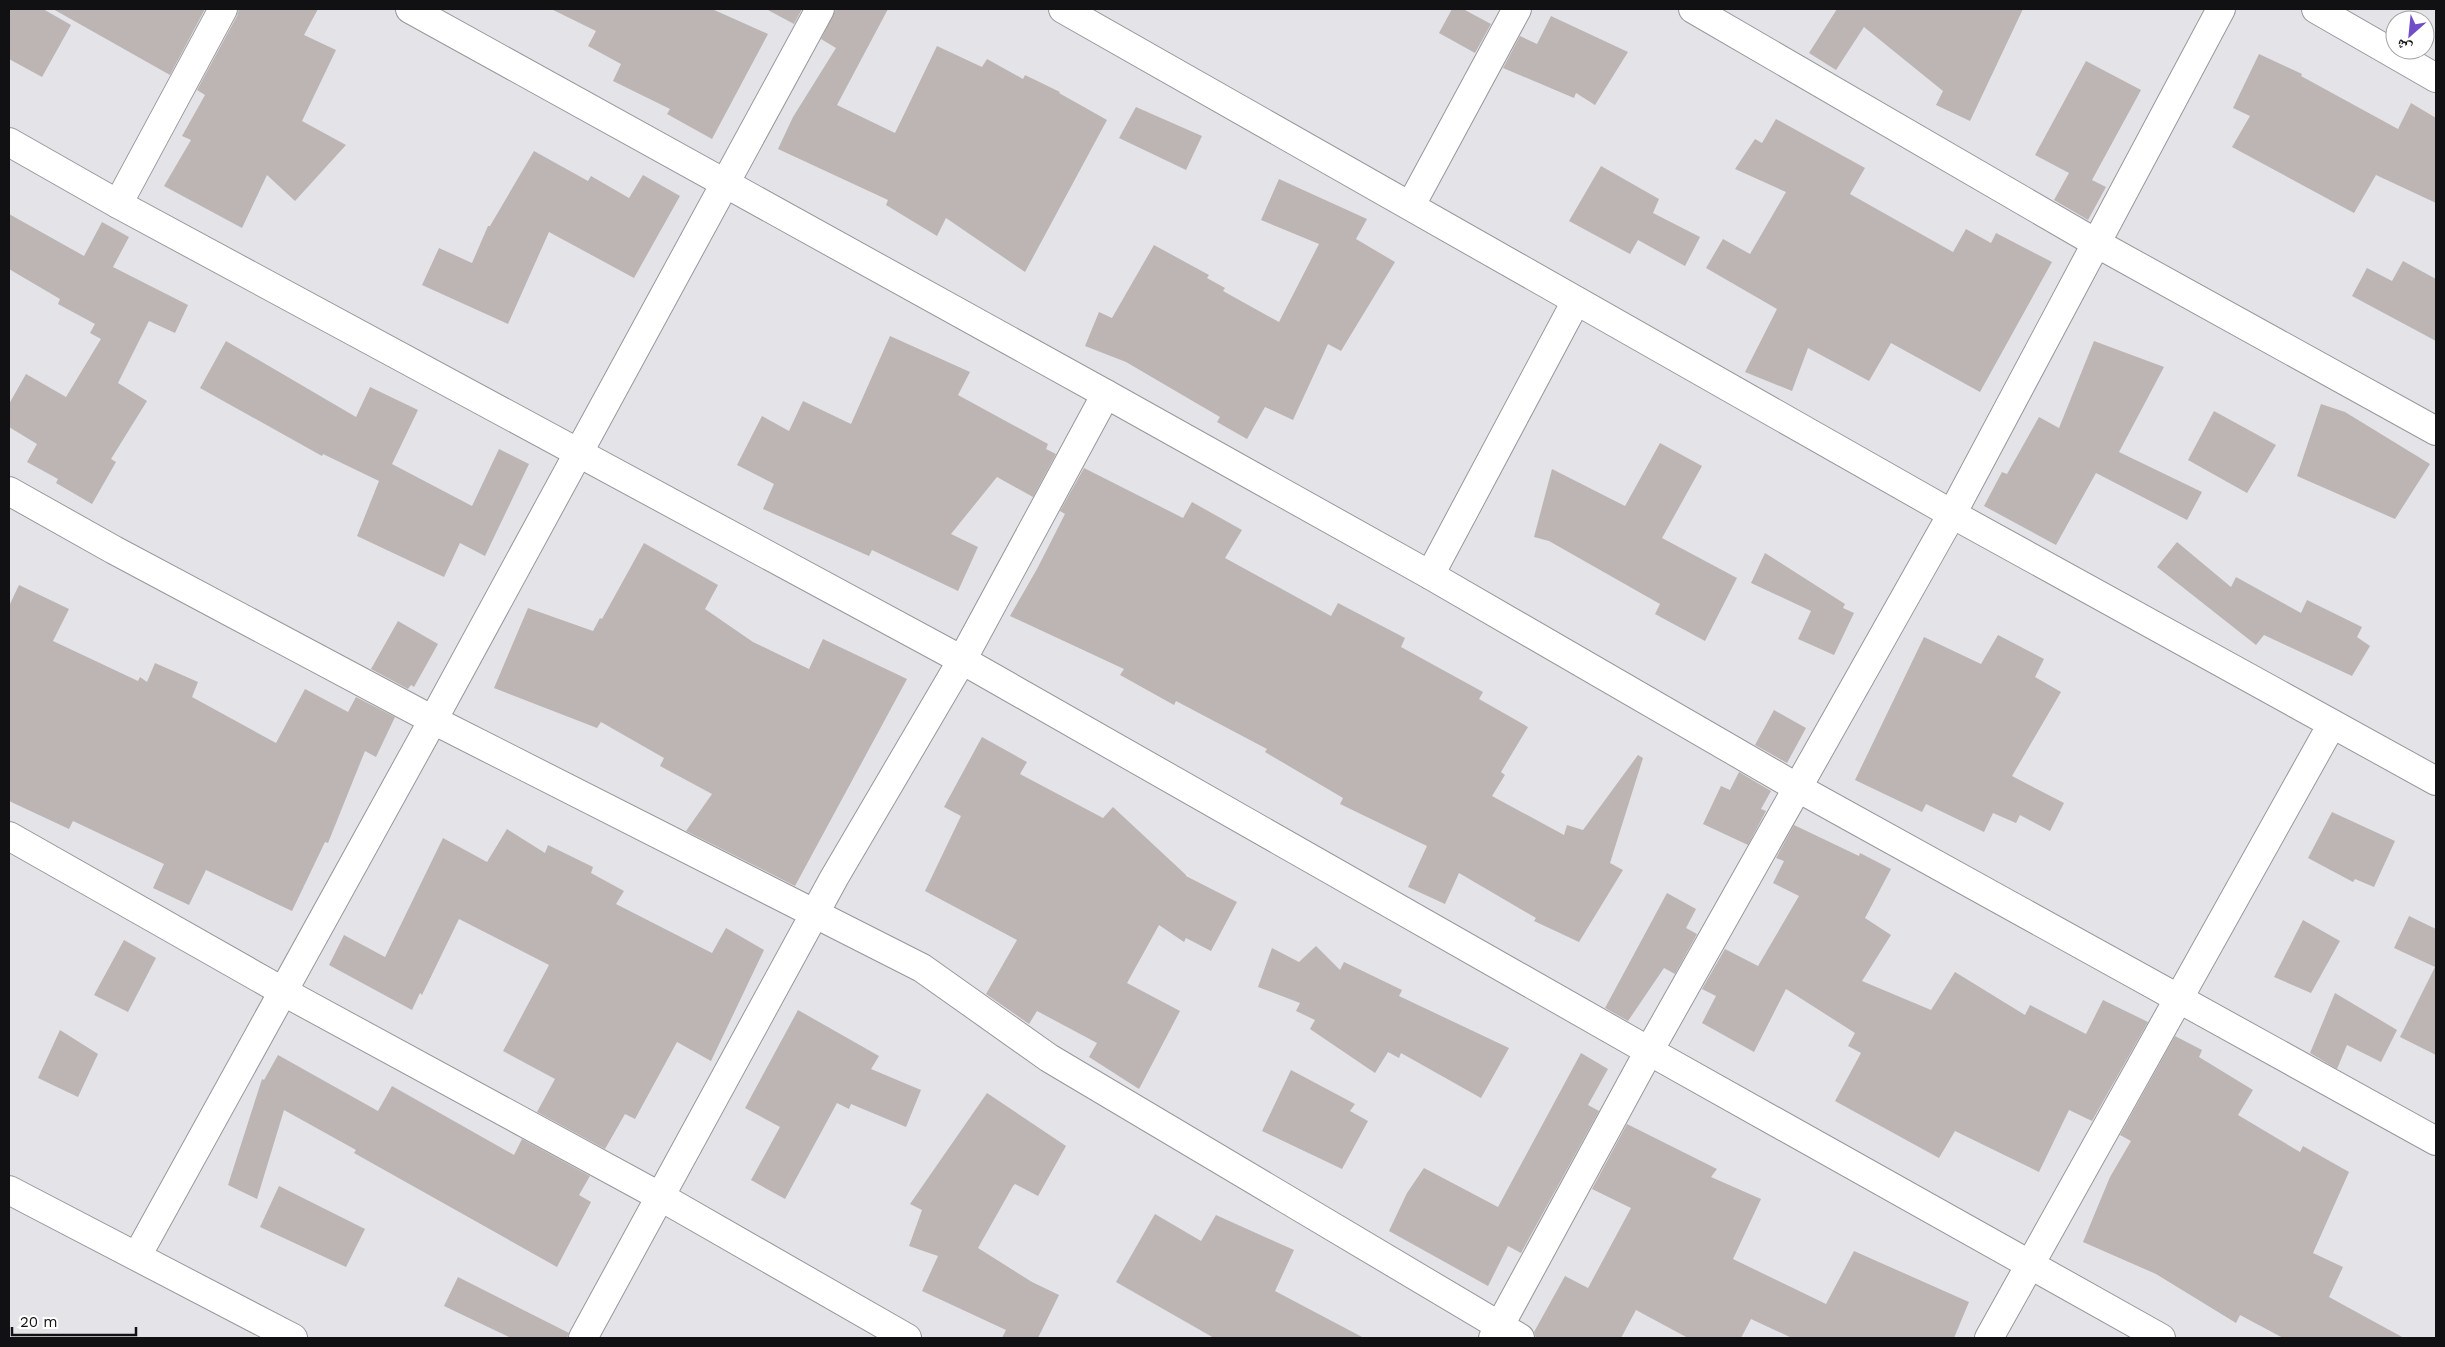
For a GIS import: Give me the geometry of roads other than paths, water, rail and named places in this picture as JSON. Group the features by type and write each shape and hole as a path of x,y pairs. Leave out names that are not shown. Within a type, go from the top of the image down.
{"street":[{"path":"118,204 224,9"},
{"path":"410,9 1430,575 1798,788 2180,997 2436,1141"},
{"path":"137,1256 434,720 820,9"},
{"path":"1411,205 1517,9"},
{"path":"1693,9 2096,243 2436,432"},
{"path":"9,491 114,550 434,720 922,968 1049,1058 1504,1334 1649,1051 1952,514 2221,9"},
{"path":"2316,9 2436,78"},
{"path":"1077,12 1576,301 1952,514 2436,781"},
{"path":"9,142 118,204 962,660 1649,1051 2161,1338"},
{"path":"1430,575 1576,301"},
{"path":"583,1338 816,914 962,660 1106,394"},
{"path":"1989,1338 2332,724"},
{"path":"9,836 284,992 661,1197 907,1338"},
{"path":"9,1190 293,1338"}]}
